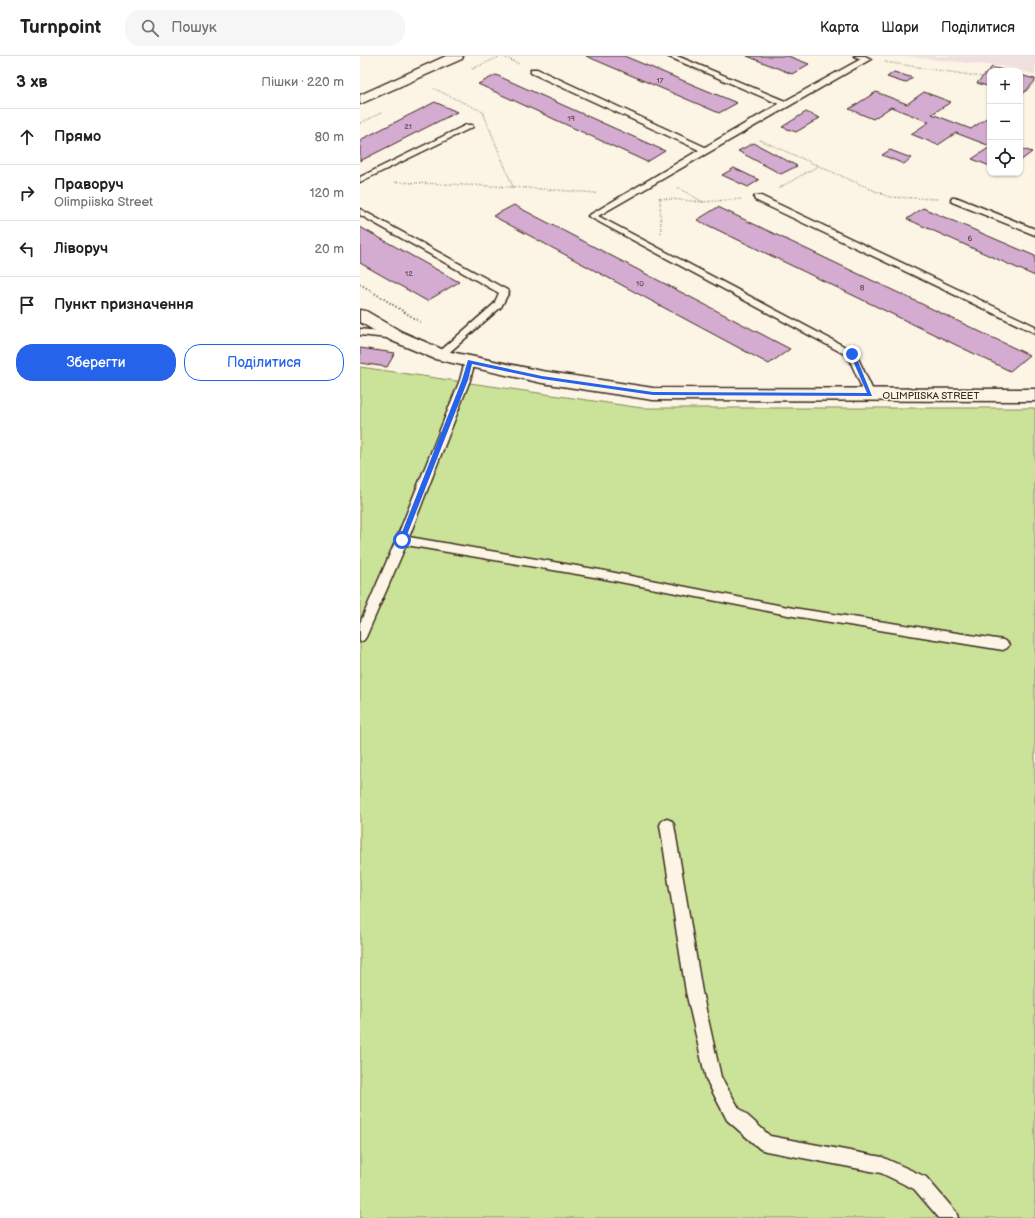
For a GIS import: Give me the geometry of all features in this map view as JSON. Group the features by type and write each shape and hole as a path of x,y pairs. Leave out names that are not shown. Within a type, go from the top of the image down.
{"street":[{"path":"360,100 457,56"},
{"name":"OLIMPIISKA STREET","path":"360,314 396,336 441,355 542,378 653,394 1035,394"}],"lane":[{"path":"671,56 785,104"},
{"path":"858,56 867,59"},
{"path":"867,59 738,130 592,216 852,354 870,395"},
{"path":"534,71 705,150"},
{"path":"360,180 469,127"},
{"path":"758,198 1035,330"},
{"path":"955,200 1035,232"},
{"path":"360,212 504,292 498,305 441,355"},
{"path":"360,332 396,336"},
{"path":"360,637 402,540 465,380 470,362"},
{"path":"402,540 600,574 793,612 1003,645"},
{"path":"667,825 694,992 714,1079 734,1114 766,1143 882,1165 920,1182 950,1218"}],"path":[{"path":"867,59 983,77"},
{"path":"391,182 513,187 483,112 433,88"},
{"path":"738,130 889,197 955,200"},
{"path":"703,202 758,198 819,166"},
{"path":"659,176 661,253"},
{"path":"360,284 455,343"}],"shaded area":[{"path":"902,56 1035,56 1035,75 1023,71 1023,68"}],"green space":[{"path":"360,367 642,408 1035,408 1035,1218 360,1218"}],"building":[{"path":"586,56 624,56 737,103 719,113"},
{"path":"747,56 788,56 809,64 792,74"},
{"path":"894,72 913,78 905,83 887,77"},
{"path":"987,72 987,86 977,83"},
{"path":"496,75 665,151 647,162 478,84"},
{"path":"1023,76 1035,79 1035,81 1023,94"},
{"path":"876,92 907,104 924,92 951,102 932,114 971,129 987,118 987,145 956,133 938,145 911,134 929,122 891,107 873,119 849,109"},
{"path":"435,102 457,112 360,161 360,140"},
{"path":"806,112 820,118 796,132 782,127"},
{"path":"754,143 797,166 781,174 738,151"},
{"path":"987,149 987,165 972,159"},
{"path":"1023,149 1032,152 1023,159"},
{"path":"890,150 911,158 904,164 882,155"},
{"path":"734,168 759,180 748,187 722,175"},
{"path":"514,205 790,349 769,364 493,216"},
{"path":"718,207 1029,355 1010,371 697,220"},
{"path":"923,208 1035,256 1035,276 907,219"},
{"path":"360,227 459,282 427,301 360,263"},
{"path":"360,348 395,353 387,367 360,363"}],"route":[{"path":"402,540 465,380 470,362 542,378 653,394 870,395 852,354"}]}
